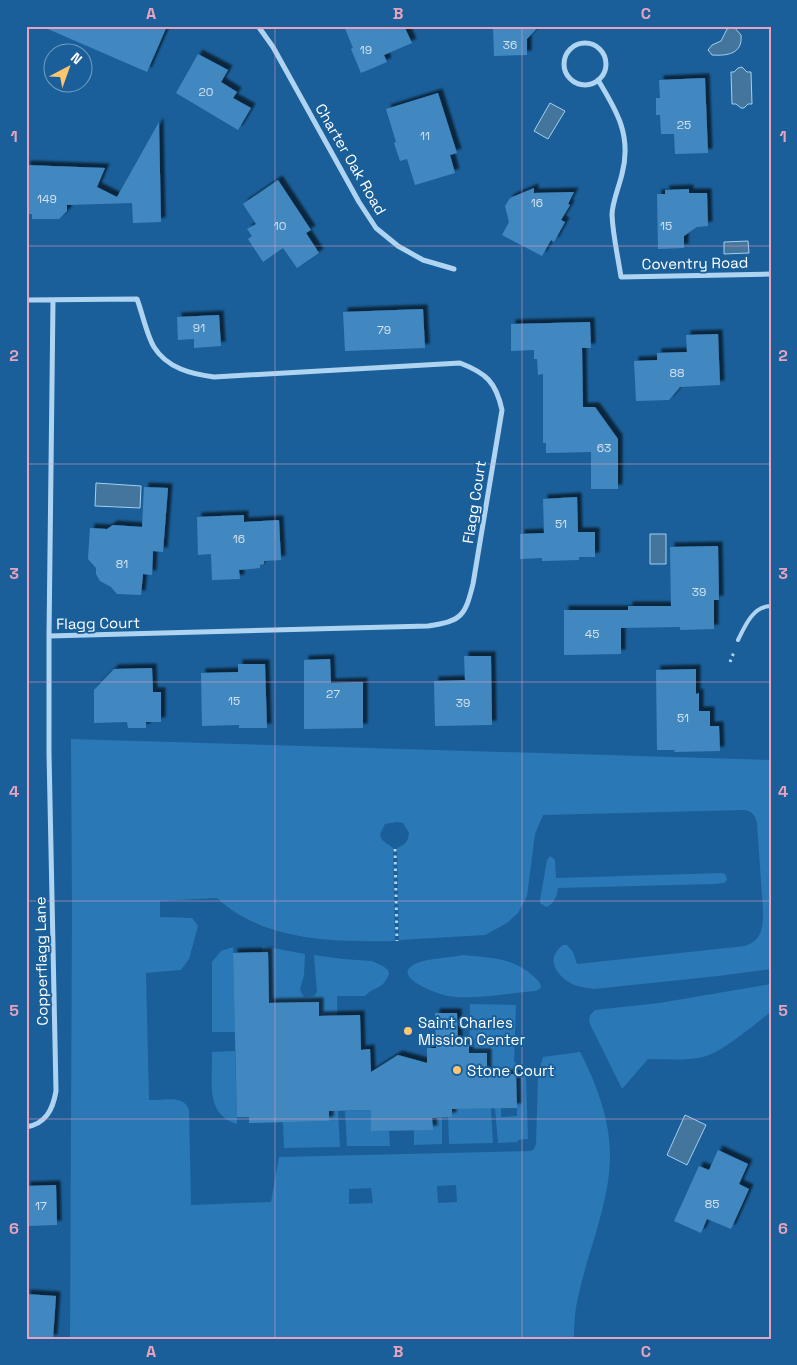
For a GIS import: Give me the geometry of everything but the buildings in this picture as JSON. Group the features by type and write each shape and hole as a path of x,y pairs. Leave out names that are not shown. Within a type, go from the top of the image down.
{"street":[{"name":"Charter Oak Road","path":"258,26 273,47 359,202 376,228 398,246 423,260 454,268"},
{"path":"585,43 598,48 602,53 606,67 604,74 598,80 586,85 579,84 568,77 564,64 565,58 572,47 585,43"},
{"name":"Coventry Road","path":"598,80 620,120 626,147 623,169 612,214 621,277 771,274"},
{"name":"Flagg Court","path":"49,636 428,626 448,623 460,616 468,603 473,584 502,410 498,393 488,379 476,369 460,363 214,377 195,374 178,368 165,359 153,346 137,299 53,300"},
{"path":"26,300 53,300"},
{"name":"Copperflagg Lane","path":"26,1126 42,1121 48,1114 54,1106 56,1091 49,753 53,300"}],"lane":[{"path":"738,640 746,624 758,610 771,606"}],"path":[{"path":"395,849 397,940"}],"shaded area":[{"path":"734,27 741,35 741,41 737,50 723,55 712,55 708,50 712,45 721,41 727,29"},
{"path":"742,67 747,72 751,72 752,104 748,104 744,108 732,104 731,72"},
{"path":"550,103 565,111 548,139 534,131"},
{"path":"748,241 749,253 724,254 724,242"},
{"path":"96,483 141,486 140,508 95,506"},
{"path":"650,534 666,534 666,564 650,564"},
{"name":"Saint Charles Mission Center","path":"71,739 771,760 771,969 594,989 576,986 568,982 558,973 554,962 557,950 563,945 567,945 573,952 577,964 745,946 755,940 762,928 763,917 757,823 753,814 745,810 543,815 535,834 527,896 518,913 507,923 485,935 399,940 397,848 406,843 409,833 403,823 397,822 385,824 380,834 382,840 393,848 395,941 324,939 278,931 236,913 217,898 160,901 160,917 192,918 198,926 189,959 181,970 146,973 149,1100 178,1100 183,1102 189,1110 191,1205 271,1202 279,1157 531,1151 536,1144 538,1074 543,1057 580,1052 605,1115 610,1155 607,1190 577,1304 574,1339 70,1339","holes":["456,1185 457,1202 438,1203 437,1186","371,1188 373,1203 349,1204 349,1189"]},
{"path":"550,856 555,860 556,878 723,873 726,875 727,880 724,883 714,884 558,888 555,899 546,907 540,903 540,900 547,860"},
{"path":"262,946 305,954 304,975 300,989 305,997 314,996 317,992 314,955 372,961 388,970 389,974 384,983 365,996 337,996 339,1064 269,1007 268,952 262,952"},
{"path":"233,947 235,1032 212,1032 212,962 221,951"},
{"path":"463,955 491,958 517,965 536,978 541,988 536,991 492,996 448,996 417,984 408,973 409,968 417,963"},
{"path":"771,984 771,1012 729,1044 703,1057 648,1059 622,1089 589,1022 590,1015 595,1010 659,1003"},
{"path":"470,1004 516,1005 514,1061 526,1075 528,1139 518,1140 518,1142 498,1143 495,1108 501,1108 501,1117 517,1116 516,1074 487,1074 487,1053 469,1053"},
{"path":"235,1051 237,1124 226,1119 219,1112 212,1095 212,1052"},
{"path":"491,1108 493,1143 449,1144 448,1117 452,1117 452,1109"},
{"path":"371,1110 371,1131 389,1131 390,1146 347,1146 345,1111"},
{"path":"329,1111 338,1111 340,1147 284,1148 283,1122 329,1121"},
{"path":"685,1115 706,1125 687,1165 667,1155"},
{"path":"432,1118 442,1118 442,1144 414,1145 414,1130 432,1130"}],"place":[{"name":"Saint Charles Mission Center","path":"408,1031"},
{"name":"Stone Court","path":"457,1070"}]}
